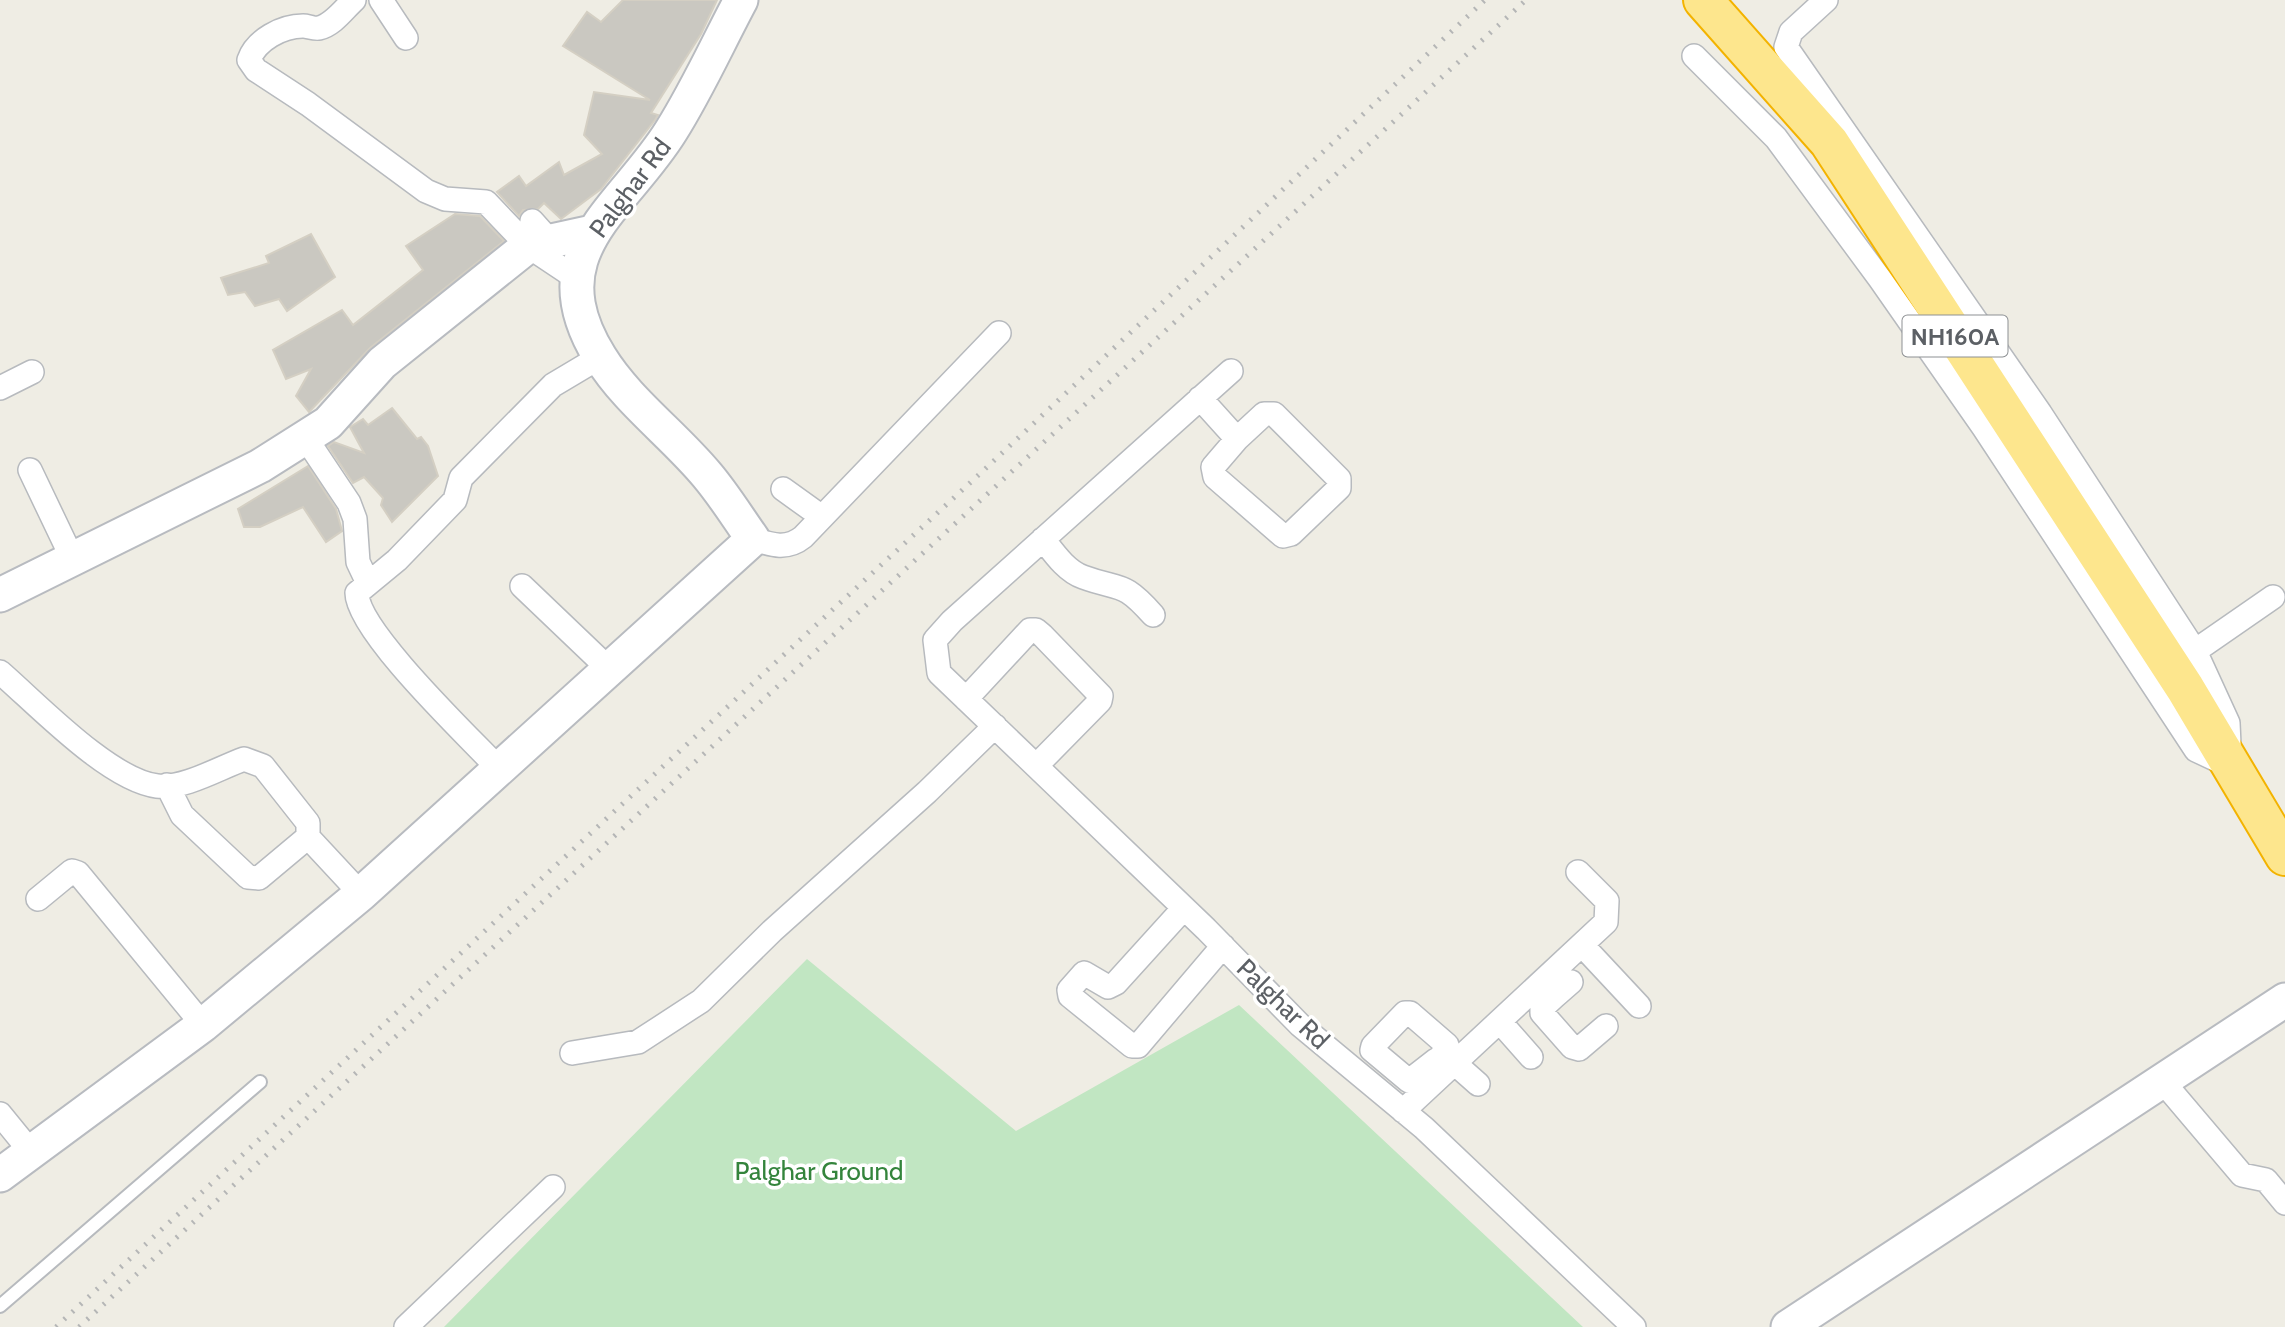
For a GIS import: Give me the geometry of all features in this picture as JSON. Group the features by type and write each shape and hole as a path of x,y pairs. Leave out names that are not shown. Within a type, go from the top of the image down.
{"highway":[{"name":"NH160A","path":"1703,0 1829,142 2185,688 2285,856"}],"street":[{"path":"354,0 334,20 319,28 288,27 265,39 253,50 249,60 256,70 308,104 426,191 445,199 486,202 537,236 576,278"},
{"path":"381,0 407,38"},
{"name":"Palghar Rd","path":"741,0 671,133 592,232 576,278 575,299 600,356 664,432 706,474 753,539"},
{"path":"1694,56 1776,138 1880,279 1984,428 2196,750 2230,766 2228,723 2195,651 2040,413 1786,47 1791,32 1826,0"},
{"path":"0,594 73,561 260,466 328,423 382,363 537,236 592,232"},
{"path":"0,1175 203,1026 361,894 753,539 778,547 795,543 999,333"},
{"path":"500,770 399,663 357,606 357,593 397,560 455,500 461,478 553,385 600,356"},
{"path":"1153,615 1133,594 1116,584 1082,577 1069,568 1043,539 1231,371"},
{"path":"0,387 32,372"},
{"path":"1200,398 1237,439"},
{"path":"1264,414 1274,414 1339,478 1339,488 1291,534 1283,536 1215,477 1213,467 1237,439 1264,414"},
{"path":"305,437 349,503 355,519 355,553 368,583"},
{"path":"30,470 73,561"},
{"path":"783,489 822,517"},
{"name":"Palghar Rd","path":"1043,539 934,640 939,673 1223,946 1300,1025 1403,1111 1634,1327"},
{"path":"522,586 610,670"},
{"path":"2195,651 2273,597"},
{"path":"966,699 1030,631 1037,630 1101,696 1100,701 1036,766"},
{"path":"0,672 102,760 132,778 157,786 244,759 263,766 308,822 308,837 361,894"},
{"path":"572,1053 638,1042 701,1001 772,931 927,792 995,726"},
{"path":"167,785 182,815 248,877 259,878 308,837"},
{"path":"38,899 72,871 78,873 203,1026"},
{"path":"1578,872 1607,901 1609,912 1606,922 1582,945 1542,1008 1542,1013 1572,1047 1579,1049 1606,1026"},
{"path":"1184,908 1115,984 1108,986 1084,973 1069,990 1070,996 1132,1046 1138,1046 1223,946"},
{"path":"1582,945 1639,1006"},
{"path":"1403,1111 1449,1058 1556,987"},
{"path":"1788,1327 2164,1083 2285,1000"},
{"path":"1500,1022 1531,1057"},
{"path":"1449,1058 1478,1084"},
{"path":"2164,1083 2242,1175 2266,1180 2285,1202"},
{"path":"0,1114 31,1152"},
{"path":"406,1327 553,1187"}],"lane":[{"path":"0,1306 260,1082"}],"green space":[{"name":"Palghar Ground","path":"807,959 1016,1131 1239,1005 1583,1327 444,1327"}],"building":[{"path":"623,0 717,0 701,34 651,113 658,115 655,120 601,189 561,219 544,203 538,209 523,210 519,216 497,192 519,176 526,186 559,162 564,175 602,154 584,135 594,92 650,100 563,46 587,12 601,22"},
{"path":"455,214 480,216 504,241 370,348 309,412 296,396 311,369 286,379 273,350 342,310 353,325 423,270 406,246"},
{"path":"311,234 335,277 287,311 279,299 255,306 245,292 228,295 221,278 269,263 266,256"},
{"path":"392,408 417,439 421,437 428,446 438,476 392,522 381,505 383,498 364,477 353,483 328,446 334,442 364,453 350,427 363,419 368,425"},
{"path":"308,466 336,509 342,531 326,542 303,507 260,527 244,527 238,509"}],"railway":[{"path":"56,1327 985,469 1485,0"},
{"path":"79,1327 1526,0"}]}
